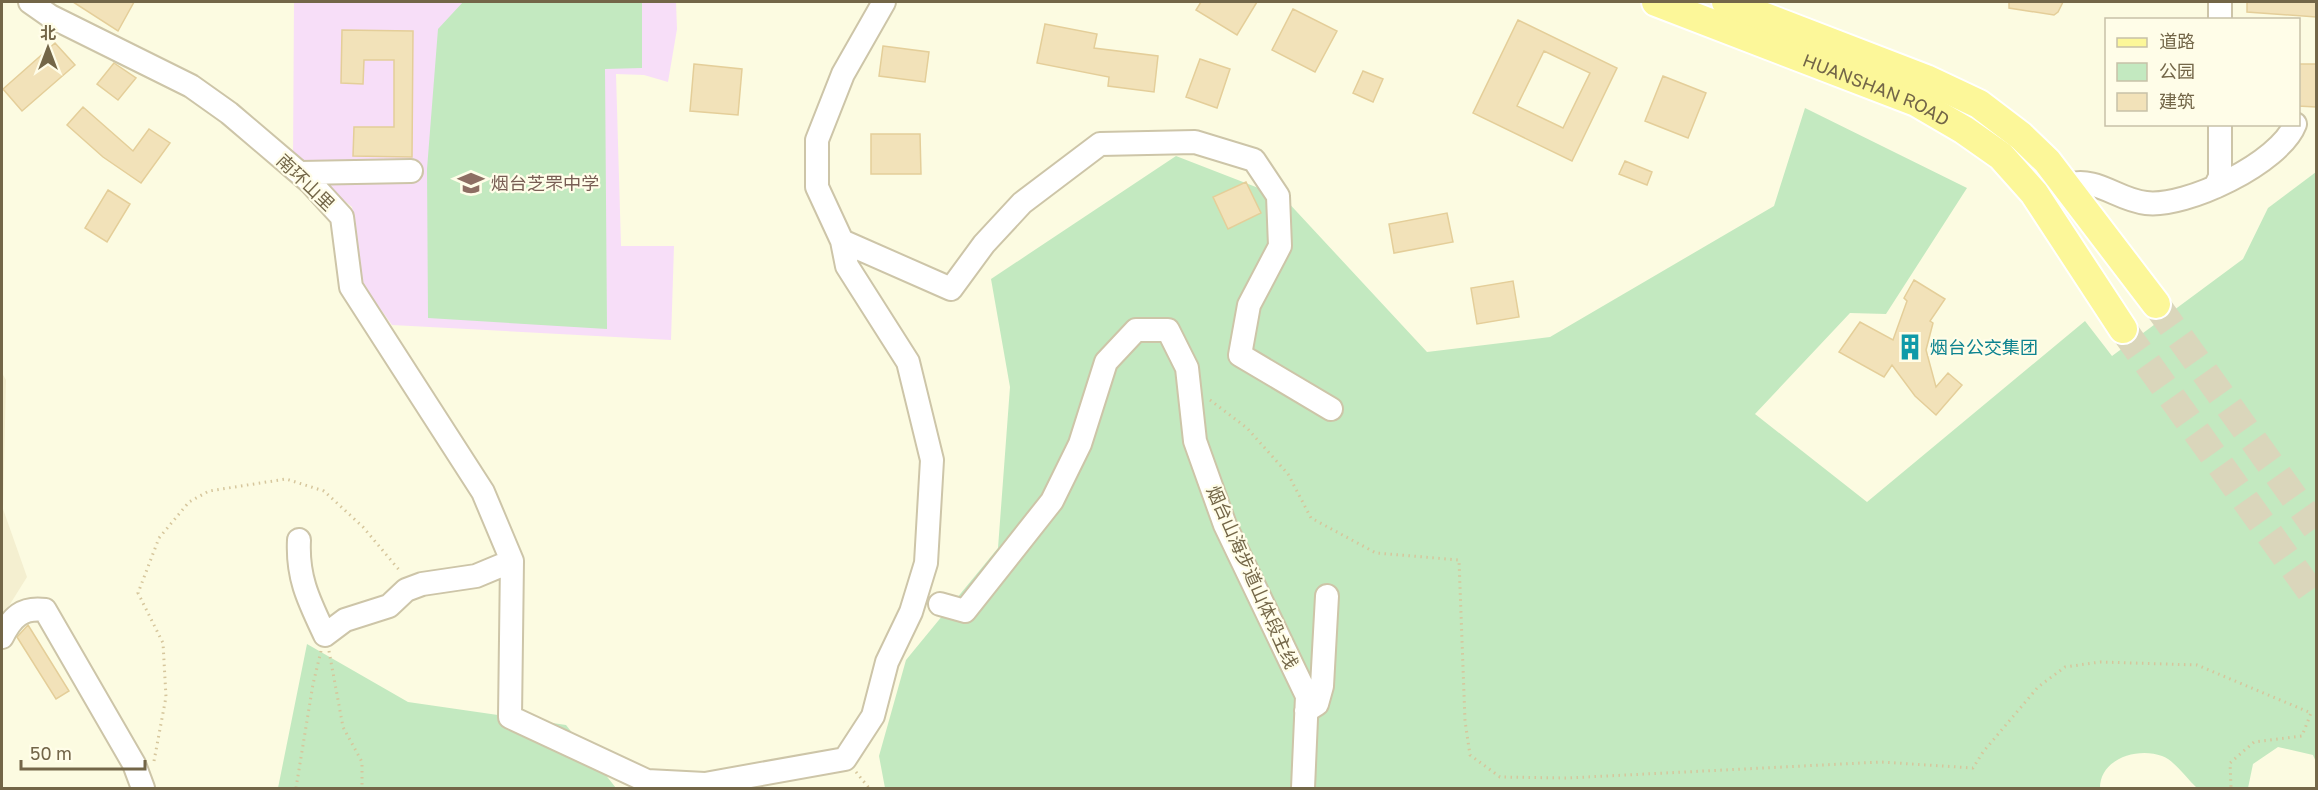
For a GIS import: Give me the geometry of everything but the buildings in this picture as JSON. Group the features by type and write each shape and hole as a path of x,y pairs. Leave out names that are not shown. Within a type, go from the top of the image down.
{"main road":[{"path":"1656,2 1916,102 1964,130 2001,156 2034,193 2123,328"},
{"name":"HUANSHAN ROAD","path":"1726,2 1926,79 1979,104 2021,136 2067,185 2156,304"}],"street":[{"name":"南环山里","path":"30,2 50,16 191,86 300,173 342,217 351,287 483,492 512,561"},
{"path":"299,540 297,564 303,586 325,635 345,620 389,606 406,590 422,584 476,576 512,561 510,717 647,781 705,784 845,759 873,716 887,662 911,612 926,563 932,460 908,362 848,266 842,242 818,187 818,140 843,74 884,2"},
{"path":"2220,2 2220,18"},
{"path":"2215,187 2220,177 2220,126"},
{"path":"2067,185 2087,182 2135,201 2160,204 2191,197 2215,187 2271,153 2292,133 2294,126"},
{"path":"842,242 951,289 984,244 1022,203 1100,144 1195,142 1254,160 1278,196 1280,246 1249,305 1240,356 1331,409"},
{"path":"300,173 411,171"},
{"name":"烟台山海步道山体段主线","path":"940,604 965,611 1052,501 1080,444 1106,362 1136,330 1168,330 1187,368 1195,441 1225,525 1307,696 1303,789"},
{"path":"1306,711 1317,704 1322,686 1327,596"},
{"path":"2,637 12,618 31,608 45,610 134,764 147,779"}],"path":[{"path":"1189,383 1247,428 1288,474 1311,518 1376,553 1459,560 1465,721 1470,755 1500,777 1589,777 1881,762 1973,768 2038,687 2065,667 2100,662 2197,665 2311,714 2302,736 2254,742 2230,763 2231,787 2234,789"},
{"path":"147,779 166,697 163,643 138,592 159,538 189,502 209,490 286,479 324,490 363,526 406,578 422,584"},
{"path":"296,789 313,684 325,635"},
{"path":"325,635 343,727 362,762 362,789"}],"shaded area":[{"name":"烟台芝罘中学","path":"294,2 676,2 677,29 668,82 644,75 616,74 621,246 674,246 671,340 392,325 362,284 352,207 293,159"},
{"path":"2,373 6,380 3,509 27,577 2,617"}],"green space":[{"path":"463,2 642,2 642,68 605,69 607,329 428,318 427,169 438,29"},
{"path":"1805,108 1967,188 1886,314 1850,313 1755,414 1867,502 2085,321 2112,356 2243,259 2268,208 2316,172 2316,762 2313,755 2278,747 2253,764 2248,788 2197,788 2167,758 2142,753 2113,763 2106,770 2100,788 885,788 879,756 906,660 998,548 1010,387 991,279 1176,156 1284,198 1427,352 1550,337 1774,206"},
{"path":"307,644 408,702 566,725 616,788 278,788"}],"tunnel":[{"path":"2156,304 2316,528"},
{"path":"2123,329 2316,599"}],"place":[{"name":"烟台芝罘中学","path":"471,183"},
{"name":"烟台公交集团","path":"1910,347"}]}
